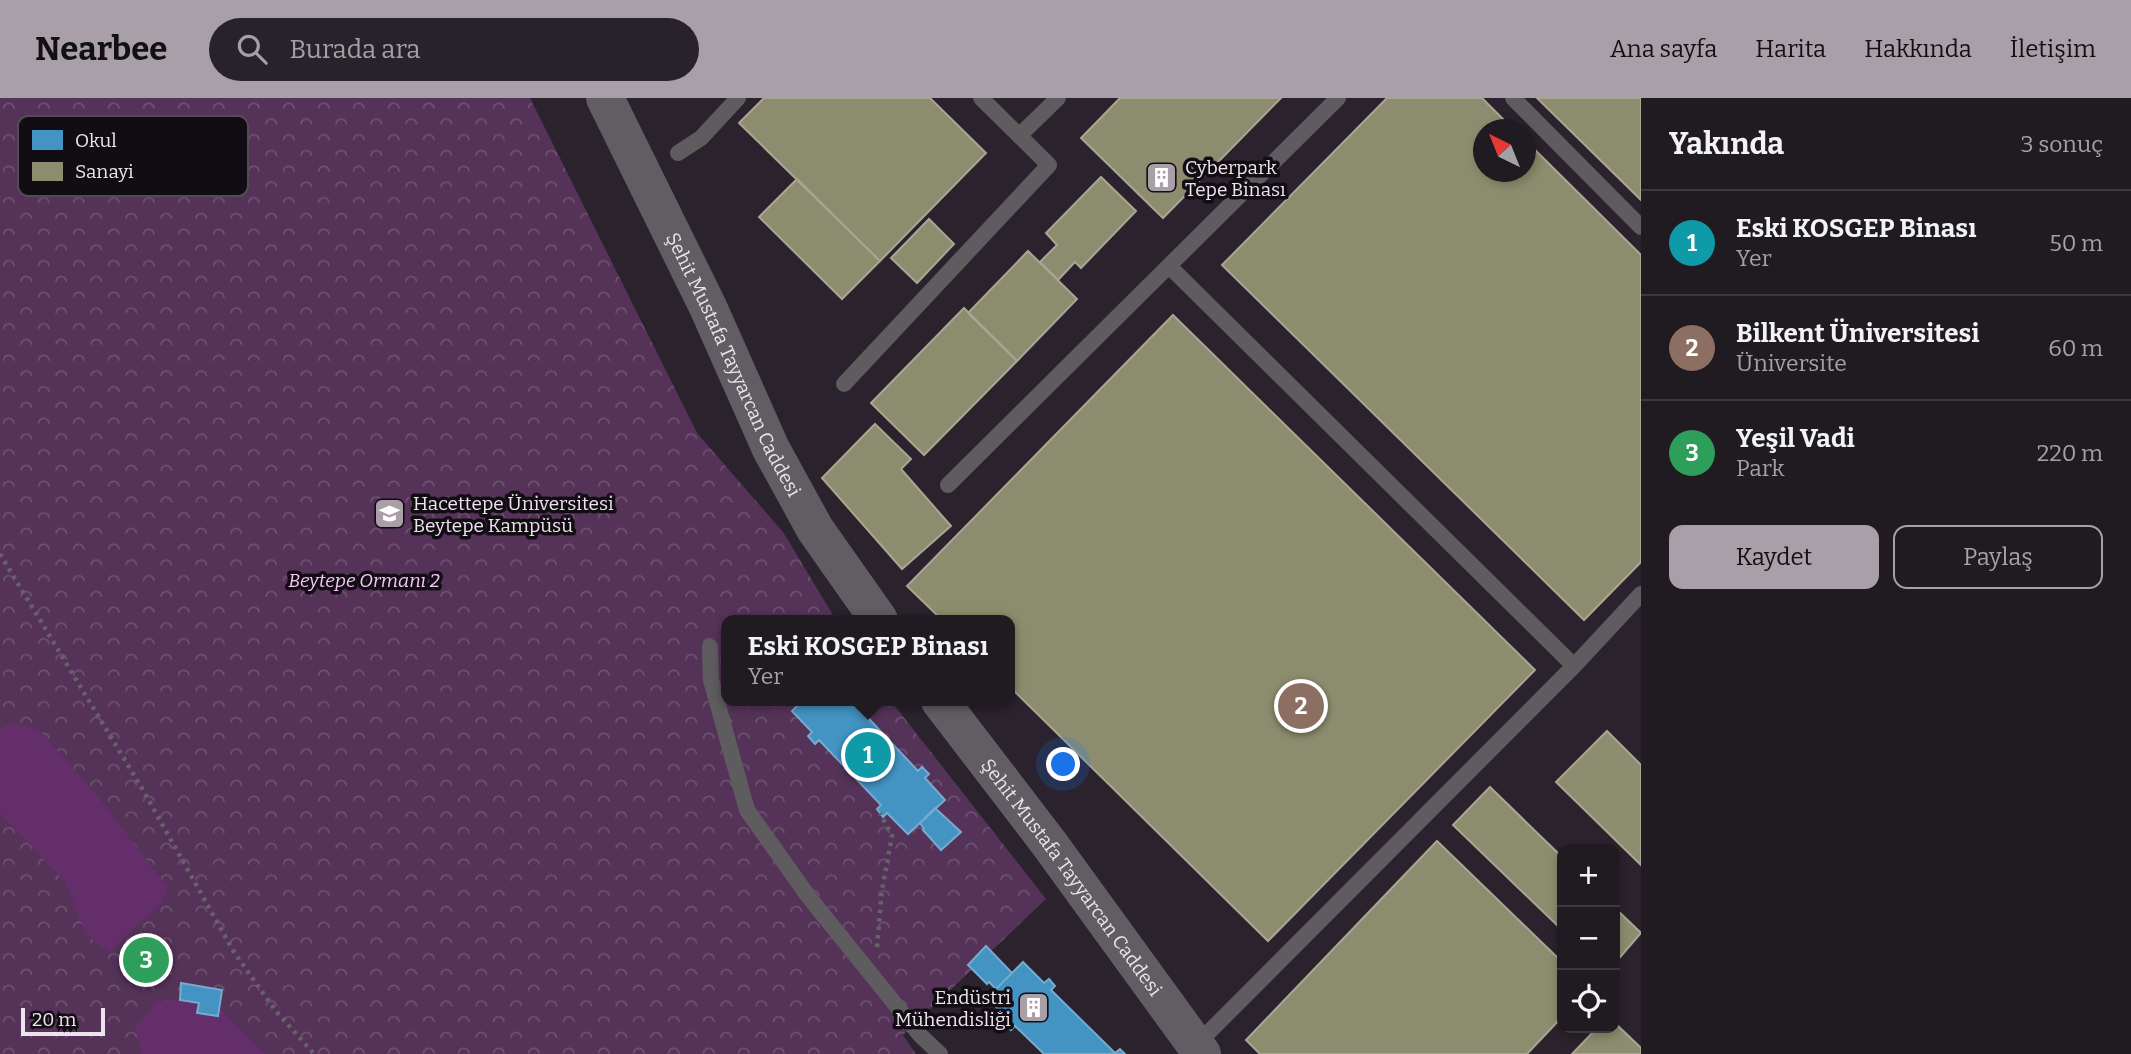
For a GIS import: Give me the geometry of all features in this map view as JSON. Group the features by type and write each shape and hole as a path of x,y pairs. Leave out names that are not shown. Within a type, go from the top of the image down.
{"main road":[{"name":"Şehit Mustafa Tayyarcan Caddesi","path":"606,98 708,307 771,449 815,529 875,615"},
{"name":"Şehit Mustafa Tayyarcan Caddesi","path":"944,706 1048,842 1199,1049"}],"lane":[{"path":"678,153 701,138 738,98"},
{"path":"844,384 1049,165 981,98"},
{"path":"1019,136 1058,98"},
{"path":"948,485 1338,98"},
{"path":"1513,98 1641,227"},
{"path":"1169,266 1574,666"},
{"path":"1199,1049 1574,666 1641,594"},
{"path":"710,647 711,680 747,810 808,896 920,1035 940,1054"}],"path":[{"path":"0,554 140,785 233,952 275,1010 314,1054"},
{"path":"874,979 882,890 892,836 880,813"}],"green space":[{"name":"Beytepe Ormanı 2","path":"0,98 530,98 697,433 783,532 833,615 721,615 721,706 895,706 1046,899 903,1035 916,1054 0,1054"}],"shaded area":[{"path":"11,722 39,730 99,798 168,888 161,903 110,952 86,935 66,883 0,813 0,730"},
{"path":"157,1001 215,1003 266,1054 142,1054 135,1027"}],"building: Okul":[{"path":"797,706 857,706 918,771 922,767 929,774 925,778 945,800 908,834 887,813 883,817 877,809 881,805 819,740 815,744 808,736 812,732 792,711"},
{"path":"935,808 961,832 941,850 920,823"},
{"path":"986,946 1012,973 996,989 968,965"},
{"name":"Endüstri Mühendisliği","path":"1023,962 1044,983 1049,979 1055,986 1051,990 1115,1053 1120,1049 1125,1054 1044,1054 1015,1026 1011,1030 1004,1023 1008,1019 987,998"},
{"path":"181,983 222,990 218,1016 197,1013 199,1003 180,1000"}],"building: Sanayi":[{"path":"764,98 930,98 986,153 880,261 739,123"},
{"name":"Cyberpark Tepe Binası","path":"1120,98 1281,98 1163,218 1081,138"},
{"path":"1387,98 1482,98 1503,119 1473,119 1473,182 1536,182 1536,151 1641,255 1641,562 1584,620 1222,265"},
{"path":"1537,98 1641,98 1641,200"},
{"path":"1101,177 1136,211 1081,268 1075,262 1058,280 1040,262 1057,245 1046,233"},
{"path":"797,179 880,261 842,299 759,217"},
{"path":"929,219 954,244 917,283 891,258"},
{"path":"1028,251 1077,299 1017,361 968,313"},
{"path":"964,308 1017,361 924,455 871,403"},
{"path":"1173,315 1535,670 1268,941 1015,692 1015,615 937,615 907,586"},
{"path":"875,424 911,459 901,469 951,526 902,569 822,478"},
{"path":"1607,731 1641,765 1641,865 1620,844 1556,782"},
{"path":"1490,787 1557,852 1557,925 1453,825"},
{"path":"1437,841 1557,957 1557,1022 1527,1054 1260,1054 1246,1040"},
{"path":"1620,913 1641,933 1620,957"},
{"path":"1620,1028 1641,1048 1641,1054 1572,1054 1592,1033 1620,1033"}],"place":[{"name":"Cyberpark Tepe Binası","path":"1162,178"},
{"name":"Hacettepe Üniversitesi Beytepe Kampüsü","path":"390,514"},
{"name":"Bilkent Üniversitesi","path":"1301,706"},
{"name":"Eski KOSGEP Binası","path":"868,755"},
{"name":"Yeşil Vadi","path":"146,960"},
{"name":"Endüstri Mühendisliği","path":"1034,1008"}]}
